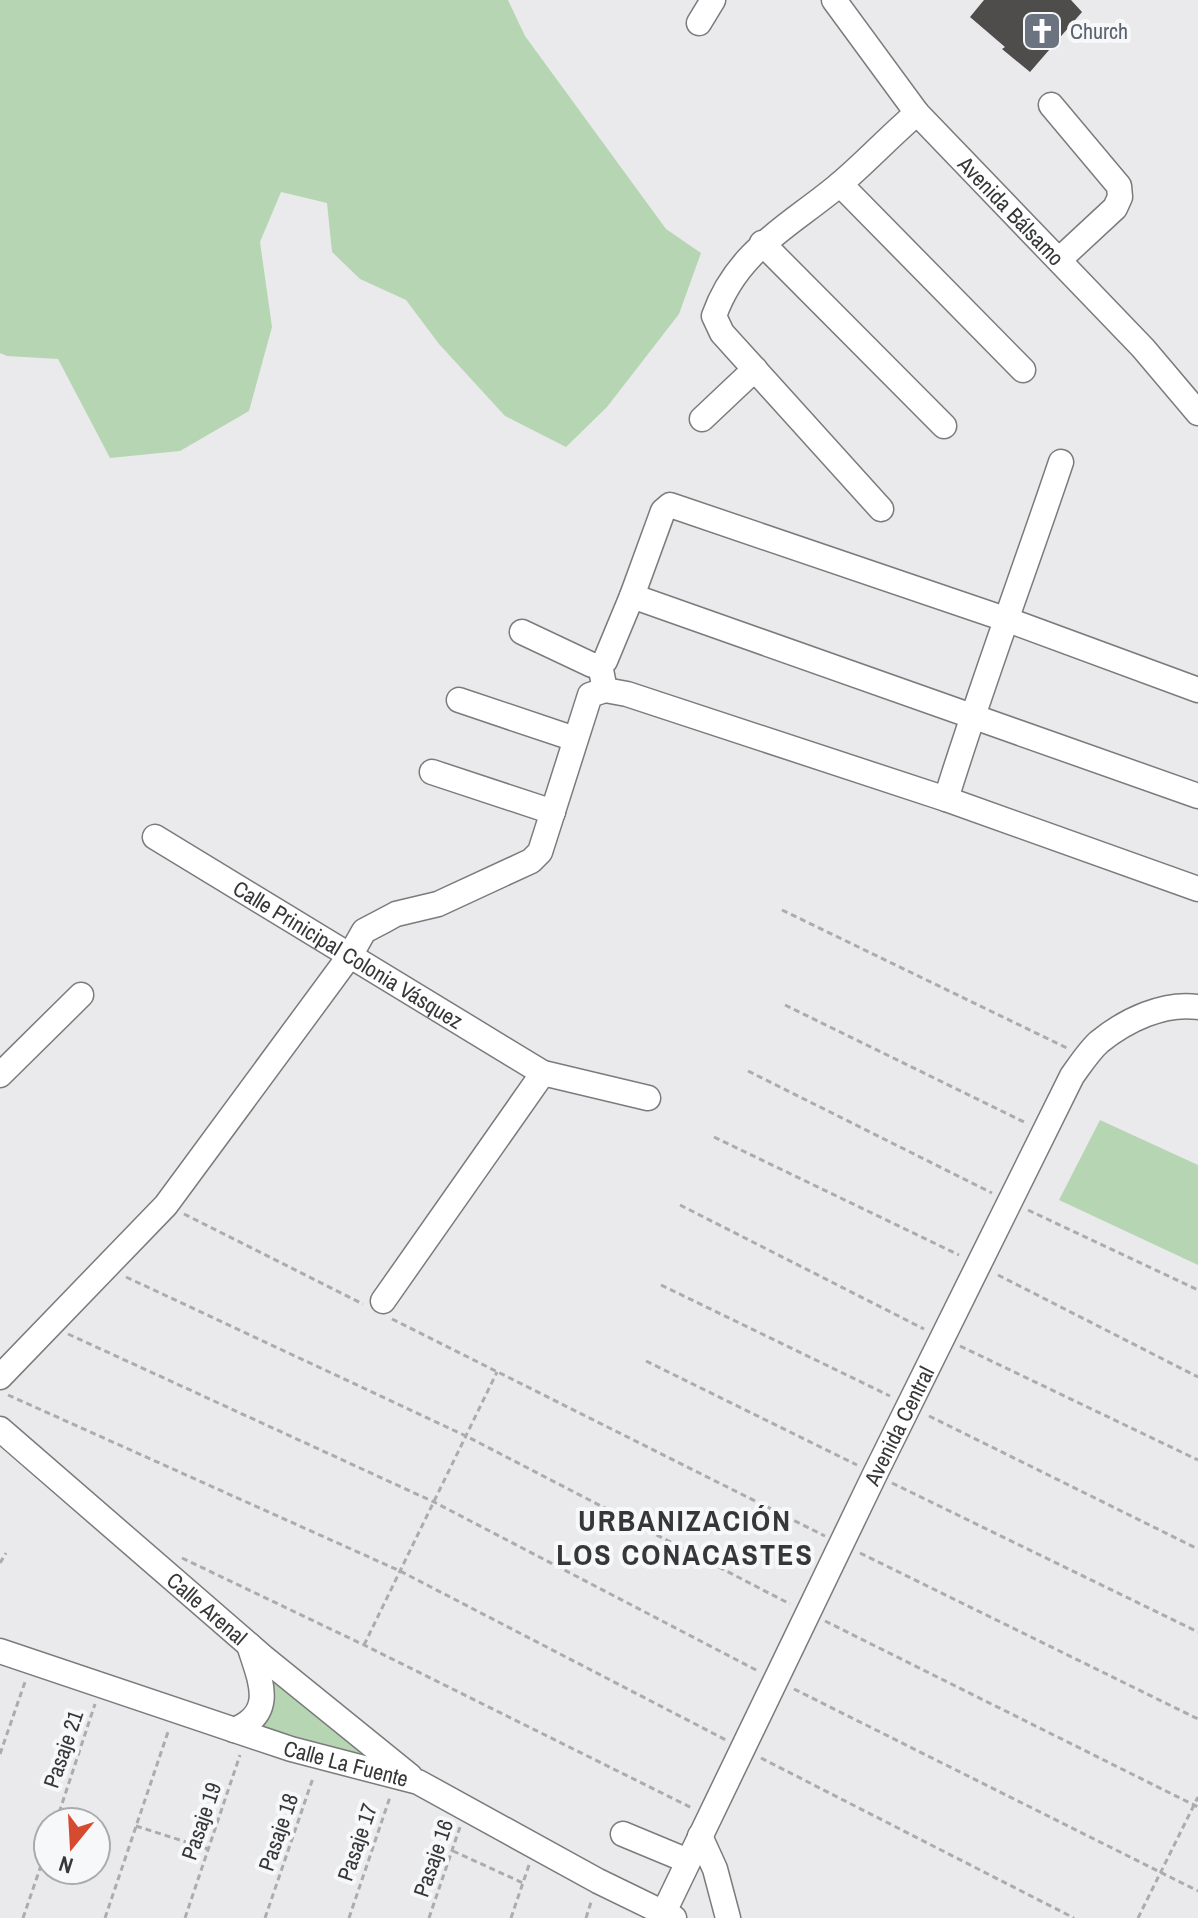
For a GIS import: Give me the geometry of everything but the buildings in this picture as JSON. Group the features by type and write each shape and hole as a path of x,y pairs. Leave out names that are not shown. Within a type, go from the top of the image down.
{"street":[{"path":"699,23 713,0"},
{"name":"Avenida Bálsamo","path":"834,0 917,113 1143,348 1198,413"},
{"path":"1051,105 1119,186 1120,197 1115,208 1059,260"},
{"path":"881,509 722,333 714,316 720,297 762,243 840,184 917,113"},
{"path":"840,184 1023,370"},
{"path":"762,243 944,426"},
{"path":"702,419 755,369"},
{"path":"946,799 972,715 1008,620 1061,462"},
{"path":"522,632 592,665 605,661 663,511 670,505 1008,620 1198,690"},
{"path":"632,596 1198,796"},
{"path":"600,665 605,690"},
{"path":"0,1377 166,1205 351,954 364,931 396,914 438,904 531,861 540,852 590,695 605,690 627,694 946,799 1198,889"},
{"path":"459,700 575,739"},
{"path":"432,772 553,812"},
{"name":"Calle Prinicipal Colonia Vásquez","path":"155,837 543,1073 648,1098"},
{"path":"0,1075 81,995"},
{"name":"Avenida Central","path":"669,1915 686,1864 1072,1076 1098,1043 1130,1022 1152,1012 1196,1000"},
{"path":"381,1309 543,1073"},
{"name":"Calle Arenal","path":"0,1429 407,1780"},
{"path":"240,1732 258,1715 262,1704 249,1645"},
{"name":"Calle La Fuente","path":"0,1651 240,1732 407,1780 467,1808 625,1895 669,1915"},
{"path":"705,1827 728,1918"},
{"path":"623,1834 686,1864"},
{"path":"625,1895 649,1889 686,1864"}],"path":[{"path":"782,910 1087,1058"},
{"path":"785,1005 1046,1133"},
{"path":"748,1071 1011,1203 1198,1290"},
{"path":"714,1137 979,1265 1198,1377"},
{"path":"166,1205 381,1309 497,1372 1198,1719"},
{"path":"680,1205 943,1338 1198,1460"},
{"path":"106,1267 466,1436 808,1613 1196,1806"},
{"path":"661,1285 1198,1549"},
{"path":"50,1325 434,1502 776,1680 1198,1891"},
{"path":"646,1361 1198,1632"},
{"path":"364,1645 497,1372"},
{"path":"0,1392 400,1571 1074,1918"},
{"path":"0,1563 6,1553"},
{"path":"179,1557 364,1645 705,1827"},
{"path":"0,1751 32,1662"},
{"name":"Pasaje 21","path":"61,1806 101,1686"},
{"path":"105,1918 175,1711"},
{"name":"Pasaje 19","path":"185,1918 208,1849 240,1732"},
{"name":"Pasaje 18","path":"265,1918 321,1756"},
{"name":"Pasaje 17","path":"349,1918 407,1780"},
{"path":"1138,1918 1198,1797"},
{"name":"Pasaje 16","path":"429,1918 467,1808"},
{"path":"136,1826 208,1849"},
{"path":"511,1918 535,1846"},
{"path":"452,1851 523,1883"},
{"path":"23,1918 34,1886"}],"green space":[{"path":"0,0 508,0 525,36 666,229 701,253 679,314 607,407 566,447 505,416 439,344 406,300 360,279 332,252 327,203 281,192 260,242 272,327 249,411 180,451 110,458 58,359 0,353"},
{"path":"1100,1120 1198,1165 1198,1265 1059,1200"},
{"path":"273,1677 362,1752 364,1757 257,1732 266,1684"}],"place":[{"name":"Church","path":"1042,31"}],"district":[{"name":"URBANIZACIÓN LOS CONACASTES","path":"685,1537"}]}
